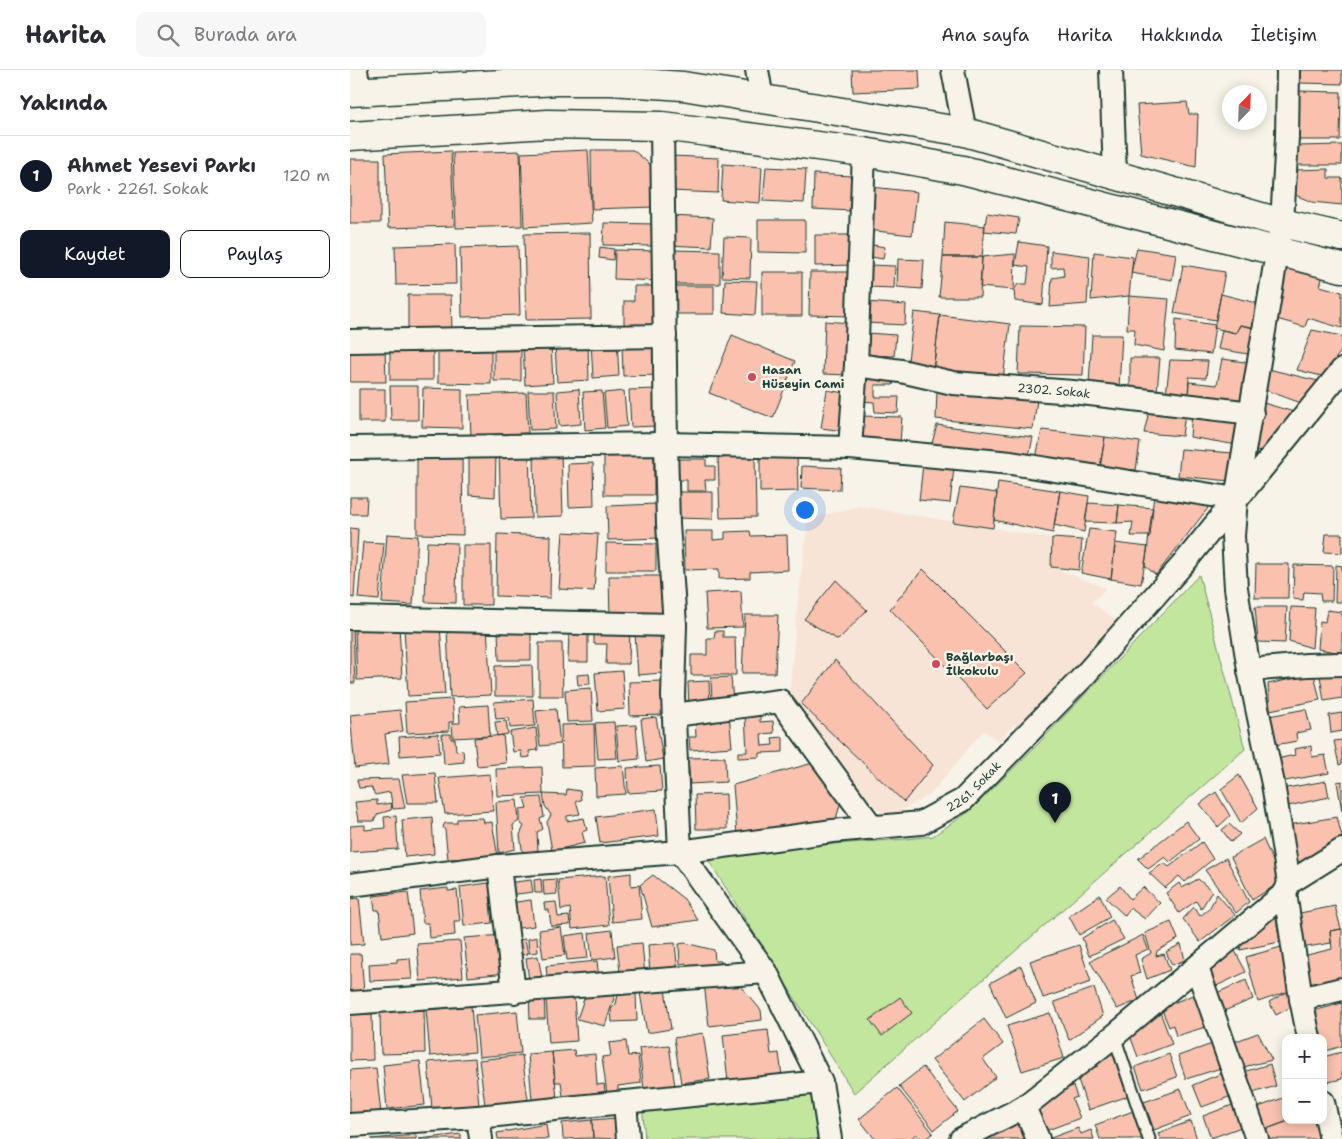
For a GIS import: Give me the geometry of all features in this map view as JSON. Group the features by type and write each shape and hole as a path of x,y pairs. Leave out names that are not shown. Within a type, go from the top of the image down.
{"main road":[{"path":"355,84 557,75 683,86 965,132 1282,223 1342,238"},
{"path":"350,136 548,124 662,126 864,152 963,170 1342,268"}],"street":[{"path":"757,70 762,99"},
{"path":"954,70 965,132"},
{"path":"1111,70 1115,175"},
{"path":"1288,70 1287,137 1282,223 1252,413 1236,500 1234,536 1236,588 1249,670 1273,784 1301,999 1308,1034"},
{"path":"662,126 666,444 668,524 675,625 674,715 680,852 766,972 821,1082 830,1139"},
{"path":"850,448 856,365 864,152"},
{"path":"350,341 665,336"},
{"name":"2302. Sokak","path":"856,365 901,371 953,383 1073,392 1252,413"},
{"name":"2261. Sokak","path":"350,885 498,866 680,852 921,823 963,800 1083,677 1184,563 1342,370"},
{"path":"350,448 666,444 850,448 1010,463 1236,500"},
{"path":"350,618 675,625"},
{"path":"1249,670 1342,664"},
{"path":"674,715 780,701 872,828"},
{"path":"961,1139 1024,1107 1197,968 1287,888 1342,850"},
{"path":"498,866 514,992"},
{"path":"1197,968 1257,1139"},
{"path":"350,1003 766,972"},
{"path":"1301,999 1342,989"},
{"path":"359,1130 821,1082"},
{"path":"625,1102 628,1139"},
{"path":"1024,1107 1038,1139"},
{"path":"478,1117 481,1139"},
{"path":"1327,1120 1331,1139"}],"lane":[{"path":"1114,1036 1149,1139"}],"shaded area":[{"name":"Bağlarbaşı İlkokulu","path":"859,506 1052,538 1051,567 1106,588 1092,603 1119,622 1021,727 1014,724 999,741 983,731 930,795 886,819 788,706 808,519"}],"green space":[{"path":"1199,575 1245,749 854,1093 704,853 933,836 970,811 1037,745"},
{"path":"810,1088 819,1139 645,1139 642,1103"}],"building":[{"path":"852,70 919,70 920,89 853,92"},
{"path":"1300,70 1342,70 1342,84 1300,83"},
{"path":"1297,91 1341,92 1340,140 1297,140"},
{"path":"1187,102 1189,114 1198,114 1196,167 1141,154 1137,105"},
{"path":"1342,145 1342,165 1296,165 1296,146"},
{"path":"588,150 592,223 524,227 521,153"},
{"path":"591,150 633,150 653,167 654,207 592,209"},
{"path":"451,151 454,226 388,228 385,154"},
{"path":"520,151 522,226 456,228 453,153"},
{"path":"671,156 719,158 718,193 670,191"},
{"path":"350,159 380,159 380,223 350,223"},
{"path":"723,164 762,167 760,203 721,200"},
{"path":"766,167 806,169 804,203 763,201"},
{"path":"1328,169 1328,178 1342,178 1342,205 1312,202 1295,195 1295,170"},
{"path":"814,174 853,176 852,211 813,209"},
{"path":"872,187 917,192 912,235 867,230"},
{"path":"987,213 1019,218 1016,234 984,231"},
{"path":"669,216 713,218 711,247 667,245"},
{"path":"758,220 805,220 805,253 758,252"},
{"path":"945,222 985,226 982,257 943,257"},
{"path":"604,223 656,224 655,246 603,245"},
{"path":"590,233 591,319 526,320 524,234"},
{"path":"815,235 853,235 854,265 815,266"},
{"path":"724,237 751,238 750,278 722,277"},
{"path":"1019,242 1047,246 1043,305 1015,301 1014,290 1018,284 1027,284 1029,267 1015,265"},
{"path":"455,244 456,284 396,285 395,246"},
{"path":"867,244 885,247 883,259 865,256"},
{"path":"518,246 520,315 462,317 460,248"},
{"path":"600,247 614,249 613,260 599,258"},
{"path":"1137,248 1176,254 1172,280 1131,273"},
{"path":"615,250 659,251 658,281 614,279"},
{"path":"671,250 720,251 720,284 671,284"},
{"path":"1051,251 1090,256 1087,304 1050,307 1052,278 1064,276 1063,267 1051,268"},
{"path":"1094,252 1133,257 1129,296 1091,300"},
{"path":"1015,254 1014,290 980,287 982,257"},
{"path":"943,257 982,257 980,297 939,297"},
{"path":"898,259 924,260 922,289 897,287"},
{"path":"868,265 895,266 894,288 868,287"},
{"path":"1183,265 1225,272 1216,320 1174,313"},
{"path":"1287,265 1323,275 1320,286 1342,292 1342,328 1308,318 1305,327 1273,318"},
{"path":"762,272 802,272 802,316 762,316"},
{"path":"810,272 852,272 852,316 809,315"},
{"path":"725,280 757,281 755,315 723,313"},
{"path":"634,286 660,286 659,326 624,326 624,301 634,301"},
{"path":"672,286 714,286 714,314 672,314"},
{"path":"1221,294 1260,304 1253,328 1240,325 1236,333 1214,328"},
{"path":"408,295 451,295 452,332 408,332"},
{"path":"1129,296 1169,299 1164,351 1134,345 1135,329 1127,329"},
{"path":"866,302 906,305 905,325 865,323"},
{"path":"914,312 940,315 933,371 907,368"},
{"path":"940,315 1010,324 1003,379 933,371"},
{"path":"1176,319 1215,325 1211,354 1175,350"},
{"path":"825,321 850,323 848,375 823,374"},
{"path":"1240,325 1258,328 1254,355 1218,349 1222,330 1236,333"},
{"path":"1020,326 1085,327 1083,375 1018,374"},
{"path":"1312,330 1342,336 1342,350 1322,376 1297,370"},
{"path":"866,333 896,335 894,356 865,355"},
{"name":"Hasan Hüseyin Cami","path":"732,335 795,361 773,418 709,393"},
{"path":"1092,335 1122,335 1119,387 1089,384"},
{"path":"617,340 619,376 593,378 591,342"},
{"path":"658,340 660,375 623,376 622,342"},
{"path":"551,343 553,383 525,385 523,344"},
{"path":"588,343 589,380 557,382 555,344"},
{"path":"390,344 433,344 433,380 390,380"},
{"path":"385,346 386,382 350,382 350,347"},
{"path":"438,347 491,349 491,384 438,383"},
{"path":"494,347 521,347 521,381 494,381"},
{"path":"1130,358 1160,358 1157,391 1130,388"},
{"path":"1222,359 1253,363 1245,405 1188,400 1189,382 1217,385"},
{"path":"1170,360 1208,361 1206,378 1189,377 1188,395 1166,395"},
{"path":"1264,368 1318,381 1301,403 1260,388"},
{"path":"862,376 895,377 893,385 875,385 875,397 899,397 898,413 875,412 874,402 860,401"},
{"path":"390,386 418,386 418,420 391,420"},
{"path":"423,388 462,389 462,428 422,427"},
{"path":"359,389 385,389 385,422 359,422"},
{"path":"579,389 581,424 559,426 557,391"},
{"path":"655,389 657,426 631,427 629,390"},
{"path":"937,389 1037,400 1033,429 936,419"},
{"path":"827,390 850,394 844,431 821,428"},
{"path":"528,391 554,391 556,429 530,430"},
{"path":"602,391 605,428 585,430 583,392"},
{"path":"624,391 627,426 607,428 604,393"},
{"path":"526,393 528,433 471,435 469,395"},
{"path":"1260,402 1294,412 1262,453 1250,449"},
{"path":"1149,411 1185,413 1182,436 1144,433"},
{"path":"1192,412 1243,418 1237,445 1190,437"},
{"path":"859,416 902,417 900,442 858,439"},
{"path":"937,425 1033,437 1028,461 930,450"},
{"path":"1042,430 1105,437 1100,467 1035,462"},
{"path":"1105,437 1140,442 1136,470 1100,467"},
{"path":"1181,449 1233,453 1231,481 1178,476"},
{"path":"529,450 531,518 501,519 499,451"},
{"path":"561,451 563,516 535,517 534,452"},
{"path":"604,451 654,451 654,495 604,495"},
{"path":"469,452 496,453 495,497 469,495"},
{"path":"417,454 462,454 463,535 417,534"},
{"path":"755,454 756,517 720,518 718,455"},
{"path":"797,454 798,491 760,492 760,455"},
{"path":"672,459 706,459 706,466 715,466 715,480 705,480 706,491 687,491 687,480 673,480"},
{"path":"593,463 594,506 569,507 568,464"},
{"path":"923,465 954,468 950,503 919,500"},
{"path":"802,466 841,468 840,490 801,488"},
{"path":"998,482 1060,491 1053,533 994,520"},
{"path":"960,488 997,493 993,528 953,522"},
{"path":"1060,491 1089,496 1084,532 1054,525"},
{"path":"677,492 713,492 713,519 677,518"},
{"path":"1154,496 1198,500 1208,508 1156,575 1145,566"},
{"path":"350,497 367,497 366,514 350,514"},
{"path":"1088,503 1119,505 1117,523 1085,522"},
{"path":"657,504 658,538 608,540 607,506"},
{"path":"1119,505 1153,508 1150,536 1131,536 1133,522 1117,523"},
{"path":"350,528 358,529 354,598 350,597"},
{"path":"1089,529 1117,532 1111,579 1081,573"},
{"path":"684,531 713,531 713,540 725,539 725,532 750,531 751,536 787,535 788,570 750,572 750,578 719,579 719,569 685,570"},
{"path":"563,532 598,534 594,591 559,589"},
{"path":"387,534 418,536 413,605 382,603"},
{"path":"497,534 551,536 550,598 496,596"},
{"path":"1326,534 1342,534 1342,553 1324,552"},
{"path":"1052,538 1082,540 1079,570 1051,567"},
{"path":"363,542 384,543 379,600 358,598"},
{"path":"427,542 457,543 456,603 425,602"},
{"path":"606,543 656,544 656,571 606,571"},
{"path":"1115,543 1148,547 1141,584 1111,579"},
{"path":"463,545 491,545 491,605 463,605"},
{"path":"1256,564 1289,564 1288,598 1255,598"},
{"path":"1294,565 1333,566 1332,601 1321,601 1320,593 1304,592 1303,600 1293,599"},
{"path":"1336,565 1342,566 1342,602 1335,602"},
{"path":"923,569 1027,673 987,709 890,609"},
{"path":"609,576 662,576 663,618 610,619"},
{"path":"836,580 867,610 838,640 804,619"},
{"path":"741,591 743,627 707,628 705,593"},
{"path":"1255,607 1287,607 1285,643 1258,642"},
{"path":"1291,607 1315,608 1312,648 1289,641"},
{"path":"1327,610 1342,612 1342,653 1318,649 1320,621 1325,622"},
{"path":"745,615 778,615 775,673 742,673"},
{"path":"350,626 353,626 355,683 350,683"},
{"path":"399,626 402,678 357,680 355,628"},
{"path":"440,626 445,694 408,696 404,628"},
{"path":"487,626 491,695 450,697 447,629"},
{"path":"594,627 630,628 629,664 606,664 607,644 594,644"},
{"path":"498,628 531,628 531,660 499,660"},
{"path":"569,629 588,629 588,662 568,662"},
{"path":"715,631 723,631 723,637 735,637 736,675 691,675 691,655 707,655 707,638 714,638"},
{"path":"660,632 662,673 638,675 635,634"},
{"path":"539,643 562,643 563,696 539,696"},
{"path":"835,660 933,765 904,802 801,704"},
{"path":"532,665 533,696 495,696 495,666"},
{"path":"622,671 625,709 598,711 595,673"},
{"path":"1342,673 1342,698 1324,701 1320,676"},
{"path":"589,674 590,684 578,685 577,675"},
{"path":"1314,674 1320,700 1270,710 1268,684"},
{"path":"731,677 733,701 712,702 711,678"},
{"path":"662,681 663,715 630,716 629,682"},
{"path":"709,681 710,708 689,709 688,682"},
{"path":"591,688 593,721 567,722 565,690"},
{"path":"452,699 454,722 449,722 449,731 407,733 405,702"},
{"path":"533,699 535,726 510,728 509,718 496,719 494,702"},
{"path":"488,705 490,736 453,738 452,723 460,723 459,707"},
{"path":"556,709 560,744 540,746 536,711"},
{"path":"1306,709 1311,730 1296,733 1297,741 1275,745 1269,716"},
{"path":"400,710 403,731 385,734 389,764 355,768 350,715"},
{"path":"1342,713 1342,731 1331,733 1329,715"},
{"path":"729,714 732,747 690,750 689,737 696,737 695,717"},
{"path":"760,714 760,722 773,721 774,733 761,734 762,746 773,745 772,738 783,737 783,752 760,753 760,757 738,758 738,752 747,752 745,715"},
{"path":"656,717 663,759 646,762 641,719"},
{"path":"506,721 508,734 497,736 495,722"},
{"path":"614,722 617,758 598,759 595,723"},
{"path":"594,724 595,766 562,767 561,725"},
{"path":"636,725 639,759 619,761 616,726"},
{"path":"536,728 538,750 529,751 530,757 522,758 521,751 513,752 510,732"},
{"path":"438,734 440,753 400,756 399,737"},
{"path":"442,734 451,734 451,739 455,739 456,751 463,750 464,762 444,764"},
{"path":"503,735 506,763 477,766 474,738"},
{"path":"1342,740 1342,764 1339,765 1334,741"},
{"path":"1311,746 1312,757 1325,755 1329,773 1280,782 1277,759 1295,755 1294,749"},
{"path":"725,757 726,782 690,784 688,758"},
{"path":"813,763 842,797 835,823 737,835 733,785"},
{"path":"623,766 626,794 596,796 595,768"},
{"path":"660,766 662,791 628,793 627,768"},
{"path":"542,767 543,794 497,796 496,769"},
{"path":"435,773 438,803 407,803 402,775"},
{"path":"490,774 493,811 445,814 439,778"},
{"path":"1239,775 1258,808 1241,823 1221,789"},
{"path":"399,779 405,808 393,809 390,792 375,795 371,787 359,788 357,780"},
{"path":"1326,781 1329,797 1284,807 1281,789"},
{"path":"1342,781 1342,811 1337,782"},
{"path":"567,789 580,791 581,800 576,801 580,814 567,816 567,821 584,818 587,830 582,832 585,843 552,851 547,822 551,815 545,806 543,794 566,795"},
{"path":"1216,792 1230,816 1218,827 1200,804"},
{"path":"726,794 727,829 696,829 695,795"},
{"path":"541,797 544,817 540,819 543,829 537,832 538,850 523,855 520,835 524,826 520,823 520,809 527,808 524,798"},
{"path":"377,800 377,805 392,803 391,810 378,814 374,821 358,821 355,802"},
{"path":"517,800 519,821 513,825 515,849 499,853 496,802"},
{"path":"656,809 659,836 600,843 596,817"},
{"path":"396,816 398,849 350,852 350,826 365,825 365,830 385,828 384,817"},
{"path":"432,817 434,854 405,857 402,820"},
{"path":"1337,817 1342,837 1294,871 1288,825"},
{"path":"483,818 484,823 492,822 498,857 448,859 445,830 443,827 445,823 457,823 457,819"},
{"path":"1186,821 1199,839 1170,862 1165,857 1148,869 1138,859"},
{"path":"1229,824 1240,834 1231,842 1222,830"},
{"path":"1263,839 1282,881 1252,900 1231,857"},
{"path":"1202,842 1213,859 1185,882 1179,876 1165,888 1149,873 1164,863 1169,867"},
{"path":"1226,858 1249,902 1236,913 1205,870"},
{"path":"631,873 631,886 639,885 642,919 612,922 608,876"},
{"path":"653,875 684,899 698,920 652,927 640,885"},
{"path":"605,876 609,925 572,929 570,908 561,910 558,880"},
{"path":"541,879 542,893 535,893 534,880"},
{"path":"556,879 557,894 544,895 543,880"},
{"path":"1198,879 1212,891 1201,909 1196,901 1179,913 1166,893 1179,883 1182,888"},
{"path":"531,880 533,892 508,895 507,883"},
{"path":"495,882 497,903 490,903 492,923 464,926 460,887"},
{"path":"1120,886 1130,899 1143,887 1160,903 1145,919 1130,908 1125,916 1106,898"},
{"path":"448,888 448,891 457,890 460,921 454,921 455,935 429,938 428,923 423,923 420,891"},
{"path":"408,892 413,933 382,937 379,910 375,910 373,896"},
{"path":"1217,894 1235,915 1200,942 1183,919 1194,907 1200,916 1209,909"},
{"path":"1100,895 1110,917 1079,935 1069,916"},
{"path":"359,898 364,944 350,945 350,899"},
{"path":"531,900 534,926 512,929 509,903"},
{"path":"556,902 558,917 569,916 570,925 551,926 549,910 545,910 544,903"},
{"path":"1335,906 1341,929 1330,931 1331,943 1301,948 1295,914"},
{"path":"1276,918 1280,942 1240,950 1242,937 1261,923"},
{"path":"1112,920 1124,939 1089,956 1082,938"},
{"path":"1171,922 1178,939 1157,951 1156,956 1164,954 1170,970 1147,979 1141,959 1151,953 1145,933"},
{"path":"561,927 565,955 543,958 539,930"},
{"path":"1342,929 1342,979 1308,989 1303,956 1332,949 1330,931"},
{"path":"612,930 615,957 592,960 589,933"},
{"path":"585,933 588,958 567,960 564,936"},
{"path":"503,935 506,973 468,977 464,938"},
{"path":"1143,935 1148,949 1135,955 1140,973 1131,976 1139,1000 1117,1009 1090,961"},
{"path":"537,937 538,952 529,953 528,939"},
{"path":"525,939 528,954 514,956 511,941"},
{"path":"460,941 463,977 420,981 417,944"},
{"path":"642,943 645,976 620,972 617,945"},
{"path":"675,943 678,974 650,976 648,945"},
{"path":"685,943 714,950 715,961 721,961 722,973 687,976 686,963 680,964 679,944"},
{"path":"1181,944 1185,960 1172,965 1166,952"},
{"path":"1079,945 1091,982 1043,998 1030,961"},
{"path":"1281,947 1293,990 1258,1002 1246,957"},
{"path":"1234,949 1246,972 1210,989 1203,970"},
{"path":"350,954 361,954 364,992 350,994"},
{"path":"538,956 542,978 529,980 526,958"},
{"path":"410,958 412,979 370,981 369,964 397,962 397,959"},
{"path":"597,961 599,979 548,985 546,966"},
{"path":"1021,966 1036,1003 1006,1018 990,983"},
{"path":"735,980 761,1010 762,1020 709,1026 704,983"},
{"path":"1246,980 1253,999 1219,1013 1212,995"},
{"path":"1094,988 1103,1016 1069,1040 1054,1002"},
{"path":"665,989 671,1029 647,1033 640,993"},
{"path":"1289,991 1293,1006 1276,1015 1269,1002"},
{"path":"1200,992 1212,1025 1176,1036 1173,1025 1169,1027 1162,1010 1166,1006"},
{"path":"544,993 545,1019 530,1019 529,994"},
{"path":"636,994 637,1021 612,1022 611,1009 616,1004 618,995"},
{"path":"615,995 605,1026 577,1019 585,996"},
{"path":"574,997 577,1041 549,1043 546,999"},
{"path":"900,997 912,1013 882,1036 870,1020"},
{"path":"1342,1003 1342,1046 1327,1051 1327,1034 1319,1034 1314,1011"},
{"path":"471,1006 475,1052 430,1056 426,1010"},
{"path":"424,1010 425,1053 381,1054 380,1012"},
{"path":"517,1011 521,1053 479,1057 475,1015"},
{"path":"1160,1012 1172,1044 1138,1057 1129,1033 1142,1028 1143,1018"},
{"path":"1050,1013 1064,1058 1022,1071 1007,1026"},
{"path":"350,1014 372,1014 373,1060 350,1061"},
{"path":"984,1019 1003,1044 983,1059 996,1077 965,1102 932,1060"},
{"path":"768,1030 771,1054 779,1053 782,1076 728,1082 723,1035"},
{"path":"703,1033 710,1079 681,1083 674,1038"},
{"path":"1258,1033 1272,1060 1239,1068 1231,1043"},
{"path":"626,1041 628,1056 638,1055 641,1083 618,1086 618,1092 607,1094 602,1057 611,1056 609,1043"},
{"path":"1215,1043 1224,1067 1186,1079 1178,1056"},
{"path":"669,1045 675,1086 644,1090 639,1048"},
{"path":"574,1050 575,1056 595,1054 597,1085 604,1084 605,1092 563,1096 561,1082 555,1082 552,1052"},
{"path":"552,1052 557,1098 532,1100 528,1054"},
{"path":"1113,1052 1128,1096 1088,1110 1076,1073 1098,1066 1095,1058"},
{"path":"1342,1052 1342,1079 1328,1082 1327,1056"},
{"path":"1169,1054 1177,1077 1143,1089 1135,1067"},
{"path":"522,1055 528,1100 485,1105 479,1060"},
{"path":"475,1058 479,1106 432,1109 428,1062"},
{"path":"420,1061 425,1105 387,1109 383,1065"},
{"path":"1270,1064 1276,1086 1246,1095 1240,1073"},
{"path":"923,1067 958,1111 934,1130 899,1086"},
{"path":"376,1068 381,1114 350,1118 350,1070"},
{"path":"1225,1072 1234,1095 1202,1107 1193,1085"},
{"path":"1073,1086 1077,1097 1072,1099 1080,1118 1045,1131 1036,1106 1051,1100 1049,1095"},
{"path":"897,1088 933,1133 925,1139 920,1139 916,1134 910,1139 875,1139 859,1119"},
{"path":"1181,1089 1191,1116 1154,1130 1144,1102"},
{"path":"1282,1098 1282,1123 1261,1131 1253,1109"},
{"path":"1235,1104 1244,1126 1211,1138 1203,1116"},
{"path":"1136,1110 1147,1139 1100,1139 1095,1125"},
{"path":"616,1118 618,1139 593,1138 592,1120"},
{"path":"592,1120 593,1138 563,1139 562,1123"},
{"path":"1021,1120 1030,1139 984,1139"},
{"path":"1191,1121 1197,1139 1160,1139 1158,1133"},
{"path":"1282,1123 1315,1124 1320,1137 1316,1139 1264,1139 1261,1131"},
{"path":"546,1124 548,1139 498,1139 497,1133"},
{"path":"1078,1128 1081,1134 1091,1130 1094,1139 1048,1139"},
{"path":"461,1134 461,1139 419,1139"},
{"path":"416,1135 416,1139 371,1139"}],"place":[{"name":"Hasan Hüseyin Cami","path":"752,377"},
{"name":"Bağlarbaşı İlkokulu","path":"936,664"},
{"name":"Ahmet Yesevi Parkı","path":"1055,823"}]}
